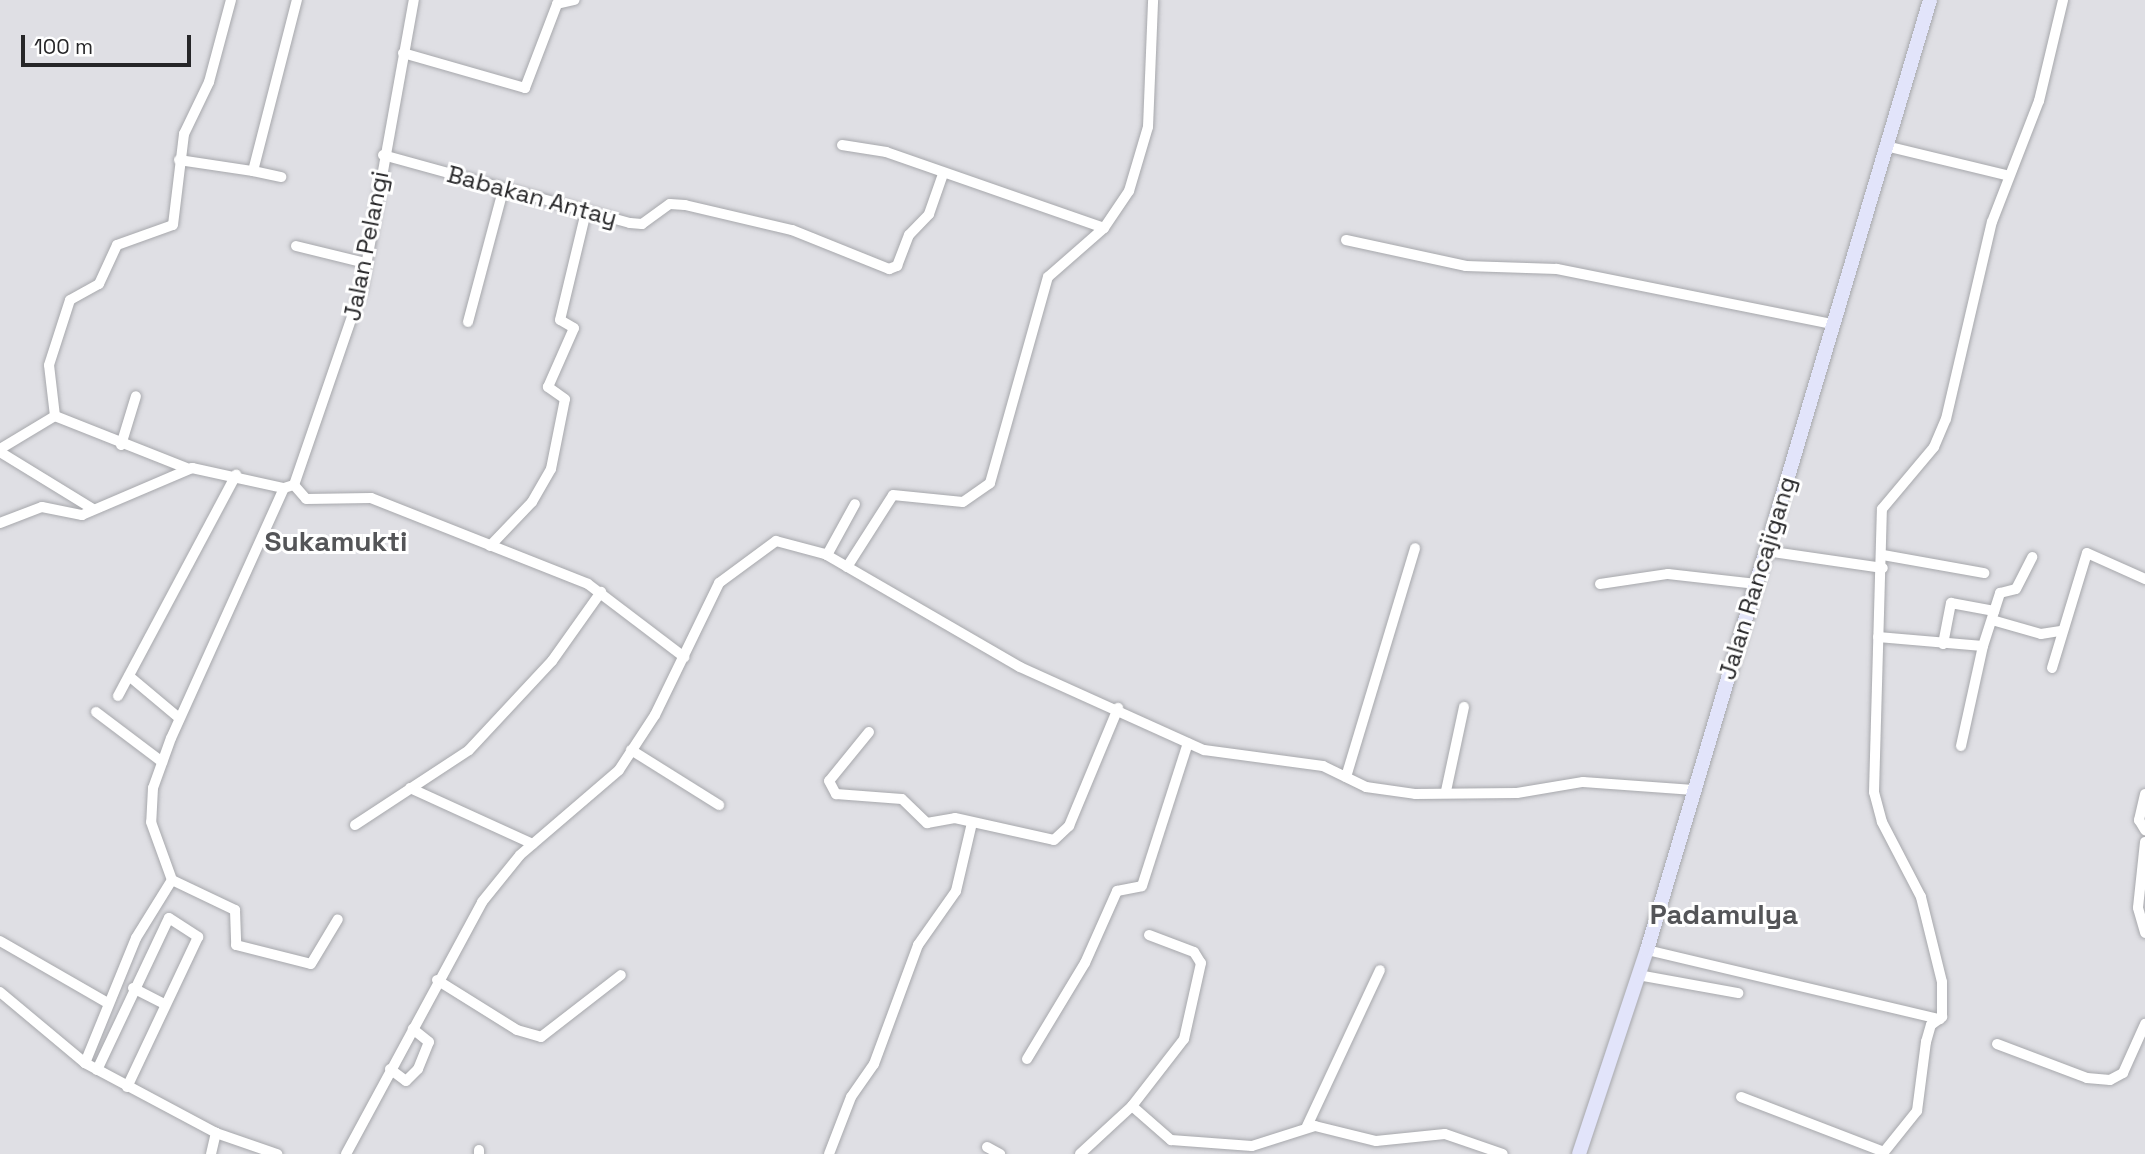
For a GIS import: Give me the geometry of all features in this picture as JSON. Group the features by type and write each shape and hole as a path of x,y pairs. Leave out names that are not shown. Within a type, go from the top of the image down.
{"main road":[{"name":"Jalan Rancajigang","path":"1578,1154 1647,950 1930,0"}],"street":[{"path":"55,416 49,365 67,304 99,284 117,244 173,225 179,160 231,0"},
{"path":"253,171 297,0"},
{"name":"Jalan Pelangi","path":"172,880 151,822 162,762 179,718 289,486 341,363 365,263 414,0"},
{"path":"403,53 525,88 557,4 575,0"},
{"path":"847,567 893,495 963,502 990,483 1048,277 1104,228 1129,191 1148,127 1153,0"},
{"path":"1741,1097 1878,1147 1913,1122 1926,1042 1940,1019 1942,982 1921,897 1875,804 1878,638 1875,566 1883,555 1884,503 1934,447 1947,419 2006,175 2039,100 2063,0"},
{"path":"842,145 878,149 943,174 1104,228"},
{"path":"1886,146 2006,175"},
{"name":"Babakan Antay","path":"383,155 503,190 637,224 676,203 792,230 892,268 929,214 943,174"},
{"path":"179,160 281,177"},
{"path":"468,322 503,190"},
{"path":"490,546 532,502 551,469 565,399 548,389 574,328 560,320 586,212"},
{"path":"1346,240 1466,266 1557,269 1833,324"},
{"path":"296,246 365,263"},
{"path":"121,445 136,396"},
{"path":"55,416 121,445 189,469 289,486 306,499 371,498 400,505 601,592 684,657"},
{"path":"55,416 0,450 93,509"},
{"path":"0,523 42,507 79,516 189,469"},
{"path":"118,696 236,475"},
{"path":"827,555 855,504"},
{"path":"346,1154 437,980 482,902 533,845 600,794 631,750 684,657 719,583 761,548 776,541 827,555 1020,667 1118,708 1188,743 1227,755 1323,766 1383,790 1517,793 1583,782 1694,790"},
{"path":"1346,777 1415,548"},
{"path":"1766,551 1875,566"},
{"path":"2052,668 2061,631 2087,553 2145,579"},
{"path":"1883,555 1983,573"},
{"path":"1961,747 1983,646 2001,592 2016,589 2032,557"},
{"path":"1600,584 1668,574 1756,583"},
{"path":"355,825 469,750 552,661 601,592"},
{"path":"1943,645 1951,603 2041,634 2061,631"},
{"path":"1878,638 1983,646"},
{"path":"130,676 179,718"},
{"path":"1446,791 1464,707"},
{"path":"869,732 829,781 832,792 860,800 902,799 925,822 972,823 1048,840 1063,836 1118,708"},
{"path":"96,712 162,762"},
{"path":"1027,1059 1085,963 1117,891 1142,886 1188,743"},
{"path":"631,750 719,805"},
{"path":"410,788 533,845"},
{"path":"2145,794 2139,820 2145,830"},
{"path":"829,1154 850,1097 874,1064 918,945 956,891 972,823"},
{"path":"2145,842 2138,889 2145,933"},
{"path":"85,1063 106,1002 172,880 235,910 236,946 297,964 320,957 338,919"},
{"path":"97,1070 133,988 169,918 198,935 127,1087"},
{"path":"1080,1154 1132,1106 1184,1039 1201,967 1194,952 1149,935"},
{"path":"0,941 106,1002"},
{"path":"1647,950 1929,1014 1940,1019"},
{"path":"1307,1126 1380,970"},
{"path":"437,980 517,1030 541,1037 621,975"},
{"path":"1638,975 1738,993"},
{"path":"133,988 165,1004"},
{"path":"0,992 85,1063 216,1133 277,1154"},
{"path":"1997,1044 2087,1078 2110,1080 2123,1073 2145,1024"},
{"path":"390,1069 406,1081 418,1069 429,1042 413,1029"},
{"path":"1132,1106 1175,1142 1261,1144 1307,1126 1376,1141 1445,1134 1503,1154"},
{"path":"211,1154 216,1133"},
{"path":"1255,1154 1261,1144"},
{"path":"987,1147 1000,1154"}],"district":[{"name":"Sukamukti","path":"336,541"},
{"name":"Padamulya","path":"1724,914"}]}
